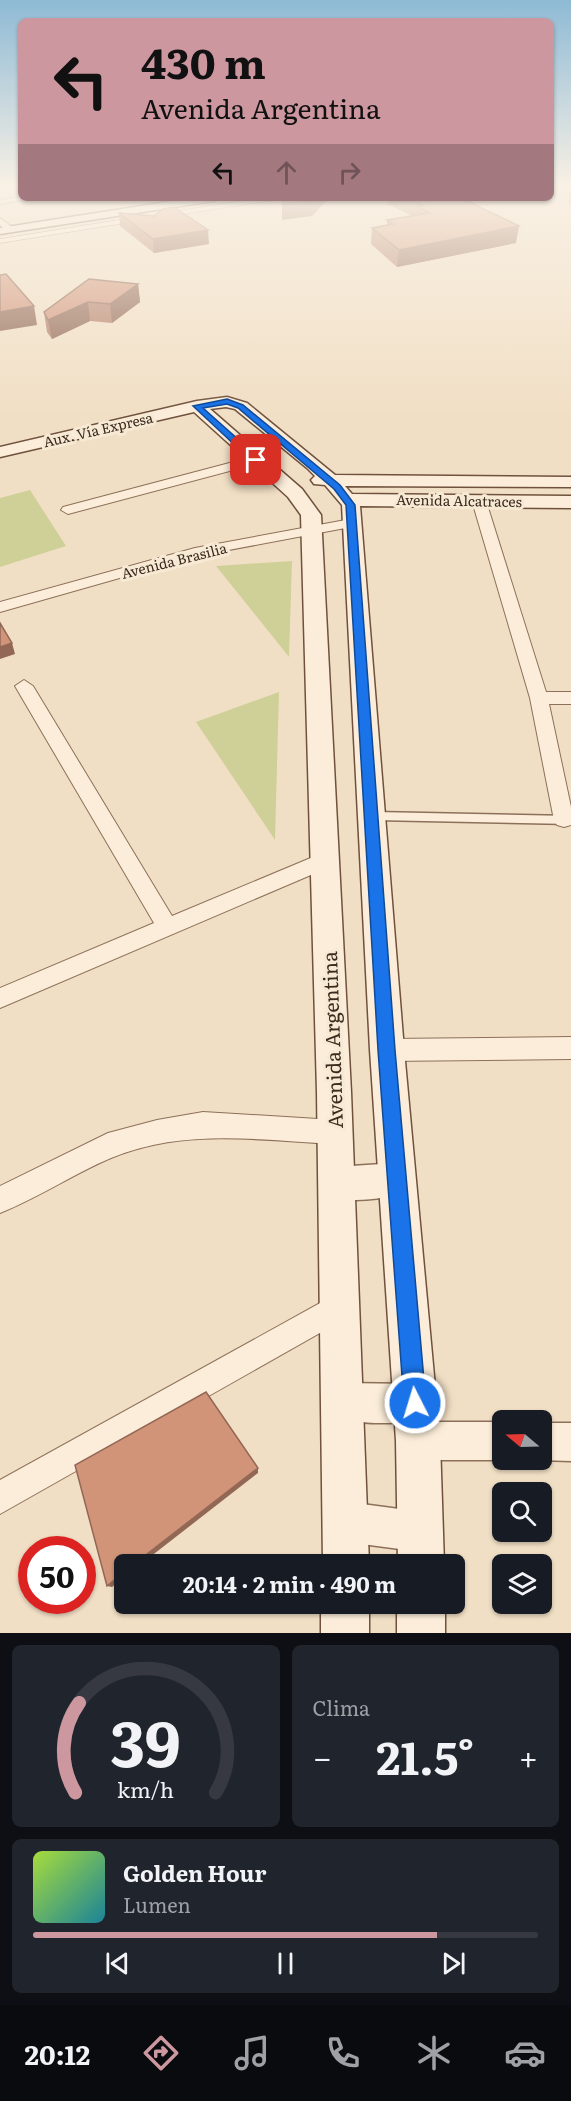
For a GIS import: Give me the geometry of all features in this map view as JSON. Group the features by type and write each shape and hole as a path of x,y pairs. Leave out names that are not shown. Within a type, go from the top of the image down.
{"main road":[{"path":"197,406 227,402 241,406 330,480 349,511 373,816 387,1050 415,1403 422,1548"},
{"name":"Aux. Vía Expresa","path":"0,452 197,406"},
{"path":"197,406 295,493 312,521"},
{"path":"280,481 571,482"},
{"name":"Avenida Alcatraces","path":"349,511 479,501 571,501"},
{"name":"Avenida Argentina","path":"312,521 336,1183 346,1544"},
{"path":"345,1614 345,1633"},
{"path":"421,1614 421,1633"}],"street":[{"path":"68,510 256,460"},
{"path":"479,501 539,698 568,820"},
{"name":"Avenida Brasilia","path":"3,601 349,511"},
{"path":"24,686 167,927"},
{"path":"539,698 571,698"},
{"path":"0,998 325,860"},
{"path":"387,1050 571,1048"},
{"path":"0,1200 108,1146 157,1132 203,1124 334,1132"},
{"path":"336,1183 397,1179"},
{"path":"0,1498 340,1306"},
{"path":"343,1402 415,1403"},
{"path":"417,1441 492,1442"},
{"path":"552,1442 571,1442"},
{"path":"346,1544 422,1548"}],"lane":[{"path":"373,816 568,820"}],"green space":[{"path":"30,490 66,546 0,567 0,498"},
{"path":"292,561 289,657 216,566"},
{"path":"279,692 275,840 196,722"}],"building":[{"path":"6,274 34,306 0,312 0,275"},
{"path":"89,279 138,284 110,304 88,302 48,320 44,312"},
{"path":"0,623 12,643 0,647"},
{"path":"206,1392 258,1468 147,1554 114,1554 114,1580 107,1586 96,1544 96,1536 94,1536 75,1465"}],"route":[{"path":"256,460 197,406 227,402 241,406 337,487 351,505 386,1006 387,1050 415,1403"}]}
